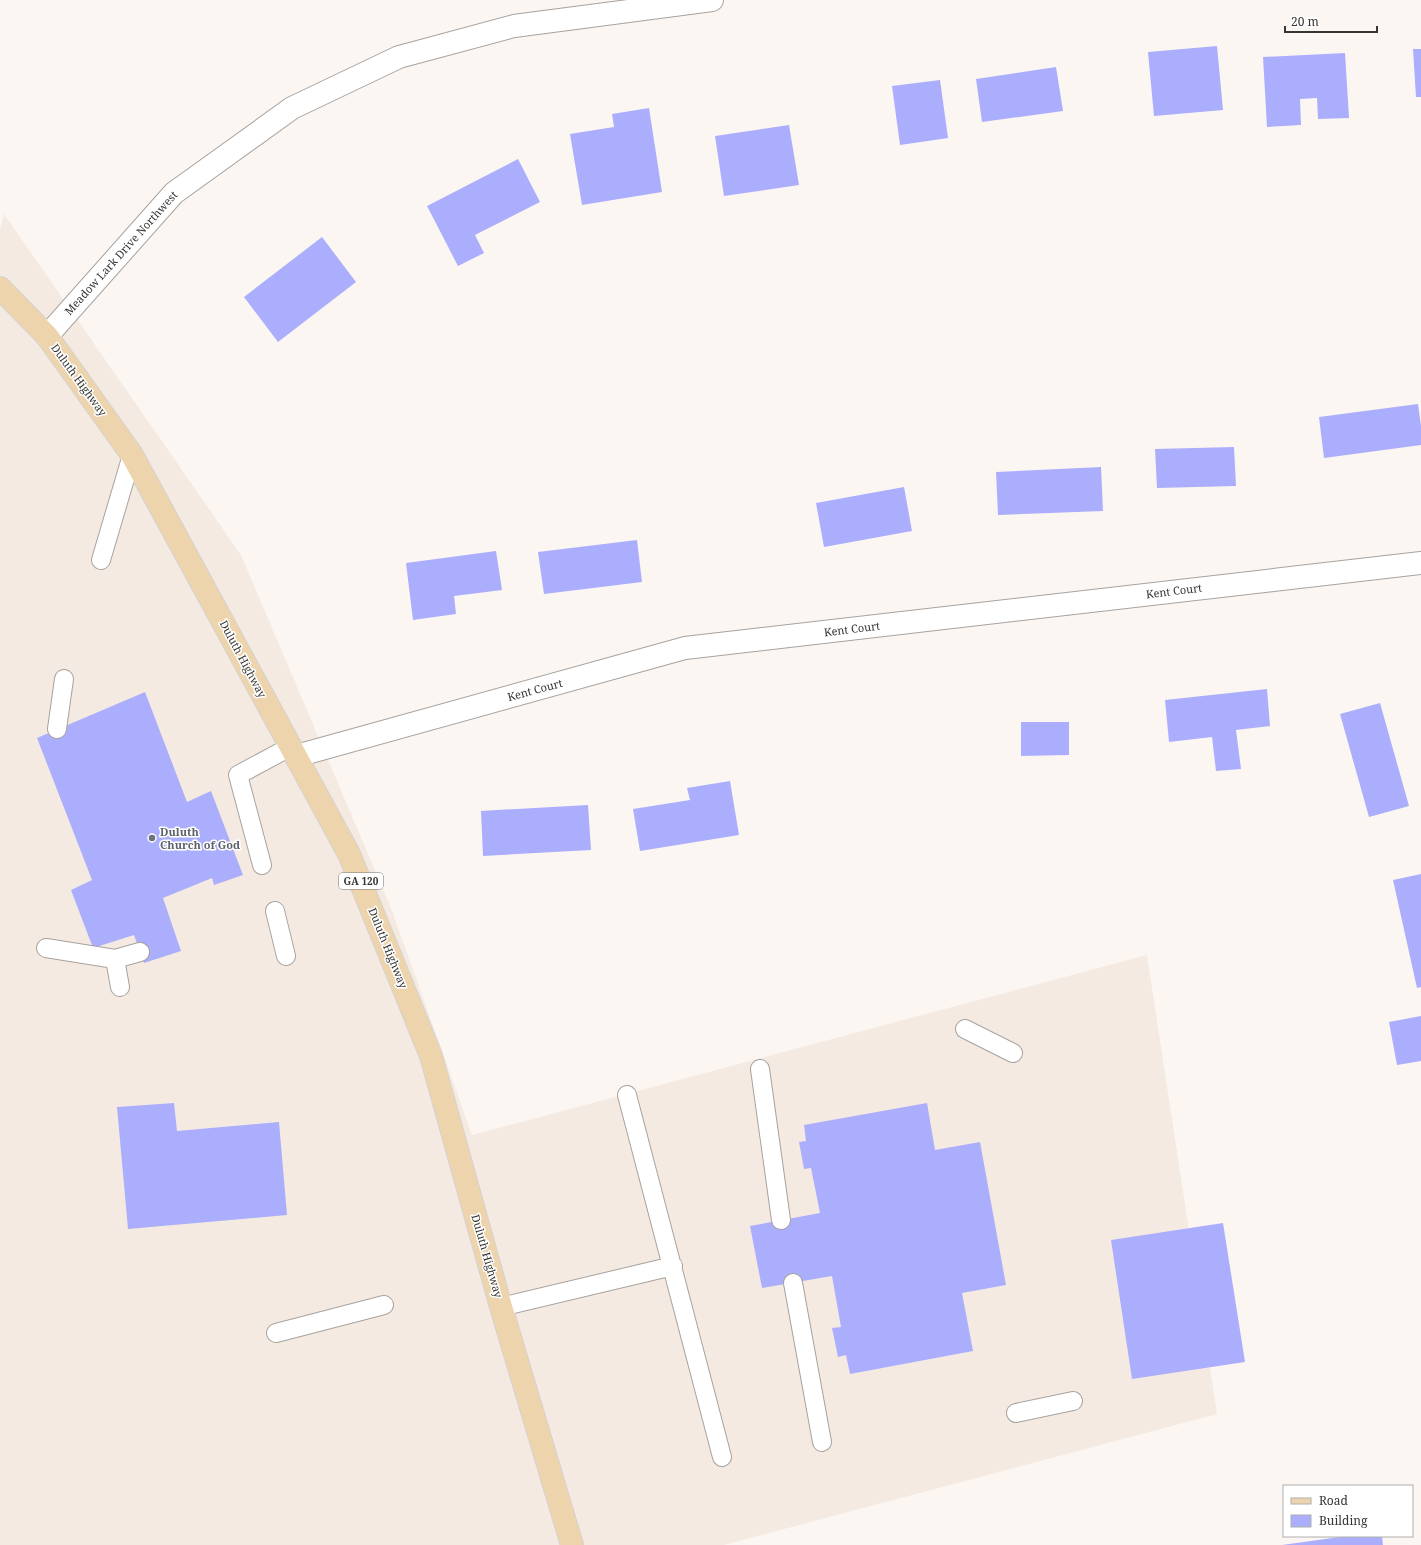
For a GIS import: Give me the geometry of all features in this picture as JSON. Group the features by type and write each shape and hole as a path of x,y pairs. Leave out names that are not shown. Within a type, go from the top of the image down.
{"main road":[{"name":"Duluth Highway","path":"0,288 47,336 132,455 349,854 431,1056 501,1307 570,1544"}],"street":[{"name":"Meadow Lark Drive Northwest","path":"47,336 174,193 292,108 399,57 514,26 712,0"},
{"name":"Kent Court","path":"293,751 685,648 1421,563"}],"lane":[{"path":"102,560 132,455"},
{"path":"57,729 64,679"},
{"path":"262,865 238,775 293,751"},
{"path":"275,911 286,956"},
{"path":"46,948 115,959 140,952"},
{"path":"115,959 120,987"},
{"path":"965,1029 1013,1053"},
{"path":"760,1069 781,1220"},
{"path":"627,1094 722,1457"},
{"path":"501,1307 673,1266"},
{"path":"793,1283 822,1442"},
{"path":"276,1333 384,1305"},
{"path":"1016,1413 1073,1401"}],"shaded area":[{"path":"4,214 241,555 391,908 472,1135 1147,955 1217,1414 724,1545 0,1545 0,230"}],"building":[{"path":"1217,46 1223,110 1154,116 1148,52"},
{"path":"1413,49 1421,49 1421,97 1416,97"},
{"path":"1345,53 1349,118 1318,119 1317,98 1300,99 1301,125 1267,127 1263,57"},
{"path":"1056,67 1063,111 982,122 976,79"},
{"path":"940,80 948,138 900,145 892,86"},
{"path":"649,108 662,192 582,205 570,134 614,127 612,114"},
{"path":"789,125 799,185 724,196 715,136"},
{"path":"518,159 540,202 475,235 484,253 458,266 427,206"},
{"path":"322,237 356,282 278,342 244,297"},
{"path":"1418,404 1421,426 1421,445 1324,458 1319,417"},
{"path":"1234,447 1236,486 1157,488 1155,449"},
{"path":"1101,467 1103,511 998,515 996,472"},
{"path":"904,487 912,531 824,547 816,503"},
{"path":"637,540 642,582 544,594 538,552"},
{"path":"496,551 502,590 454,596 456,614 413,620 406,563"},
{"path":"1267,689 1270,726 1236,730 1241,769 1216,771 1212,737 1169,742 1165,700"},
{"name":"Duluth Church of God","path":"145,692 187,802 211,791 243,875 214,885 212,878 163,898 181,951 144,963 134,935 93,948 71,890 92,880 37,738"},
{"path":"1380,703 1409,806 1369,817 1340,714"},
{"path":"1021,722 1069,722 1069,755 1021,756"},
{"path":"730,781 739,835 640,851 633,809 690,800 687,788"},
{"path":"588,805 591,850 483,856 481,811"},
{"path":"1421,874 1421,987 1417,988 1393,880"},
{"path":"1421,1016 1421,1061 1397,1065 1389,1022"},
{"path":"174,1103 177,1131 279,1122 287,1215 128,1229 117,1107"},
{"path":"927,1103 935,1150 980,1142 1006,1285 962,1293 973,1351 850,1374 846,1355 838,1357 832,1328 841,1327 832,1276 762,1288 750,1226 820,1213 811,1168 804,1169 799,1142 806,1141 804,1125"},
{"path":"1223,1223 1245,1362 1132,1379 1111,1240"},
{"path":"1340,1537 1382,1537 1383,1545 1282,1545"}],"place":[{"name":"Duluth Church of God","path":"152,838"}]}
